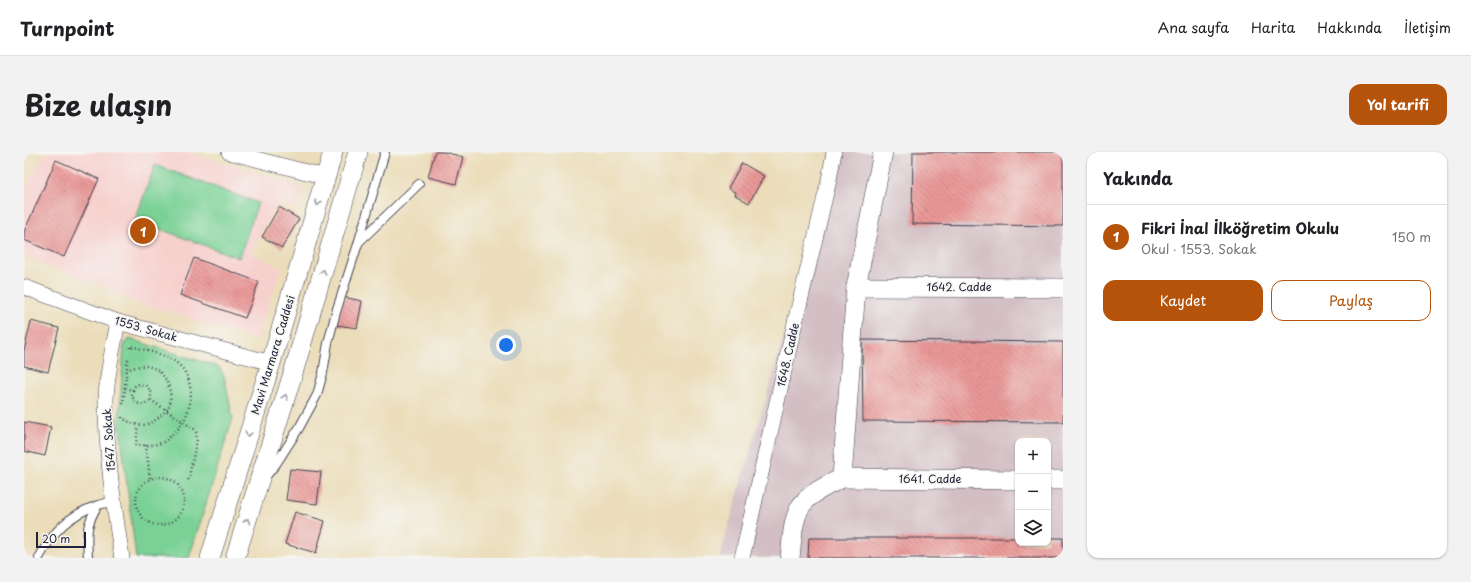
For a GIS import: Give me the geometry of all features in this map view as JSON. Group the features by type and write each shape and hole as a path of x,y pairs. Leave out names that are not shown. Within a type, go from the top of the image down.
{"street":[{"path":"229,152 326,178"},
{"name":"Mavi Marmara Caddesi","path":"210,558 271,363 333,152"},
{"path":"235,558 294,370 358,152"},
{"name":"1648. Cadde","path":"742,558 793,331 829,180 834,152"},
{"path":"790,558 794,526 801,507 806,500 818,491 842,478 856,287 883,152"},
{"name":"1553. Sokak","path":"24,287 118,322 271,363"},
{"name":"1642. Cadde","path":"856,287 1063,288"},
{"name":"1547. Sokak","path":"118,322 106,402 107,434 114,502 122,558"},
{"name":"1641. Cadde","path":"842,478 1015,480"},
{"path":"1051,480 1063,480"}],"lane":[{"path":"256,489 276,464 299,428 317,395 336,312 385,152"},
{"path":"358,244 419,184"},
{"path":"39,558 54,533 69,519 84,510 98,505 114,502"},
{"path":"88,558 87,529 91,516 98,505"}],"path":[{"path":"127,370 143,366 151,367 164,377 168,385 170,396 169,406 166,411 148,425 138,426 122,418 125,388 127,370 130,346 167,358 181,367 190,386 189,408 184,422 176,431 161,443 136,445 138,426"},
{"path":"108,384 133,390"},
{"path":"139,384 146,386 151,391 151,400 144,405 136,403 132,396 135,386 139,384"},
{"path":"151,400 194,429 196,432 197,439 188,481"},
{"path":"146,445 150,478"},
{"path":"159,477 174,481 183,493 184,504 181,513 169,524 160,526 151,524 141,517 137,510 135,502 137,493 141,486 150,478 159,477"}],"shaded area":[{"path":"47,152 188,152 304,187 298,209 277,203 251,253 281,268 256,340 121,297 110,289 35,261 24,255 24,191"},
{"path":"838,152 1063,152 1063,558 719,558"}],"green space":[{"path":"155,165 258,203 239,258 135,220"},
{"path":"130,339 219,367 224,376 233,418 189,558 136,558 119,420 124,345"}],"building":[{"path":"435,152 444,152 463,157 456,184 428,177"},
{"path":"913,152 1063,152 1063,226 912,224"},
{"path":"56,160 99,179 64,257 24,240 24,232"},
{"path":"742,163 764,176 749,203 735,195 736,193 728,188"},
{"path":"279,207 299,219 282,248 262,237"},
{"path":"194,258 259,282 245,318 180,295"},
{"path":"343,297 362,301 357,328 337,325"},
{"path":"31,321 59,328 48,372 24,366 24,351"},
{"path":"862,340 1063,342 1063,422 863,421"},
{"path":"24,422 51,427 45,456 24,451"},
{"path":"290,469 321,472 317,504 286,500"},
{"path":"295,512 325,521 316,553 285,544"},
{"path":"809,538 1015,538 1015,546 1051,546 1051,538 1063,538 1063,558 808,558"}],"place":[{"name":"Fikri İnal İlköğretim Okulu","path":"143,231"}]}
